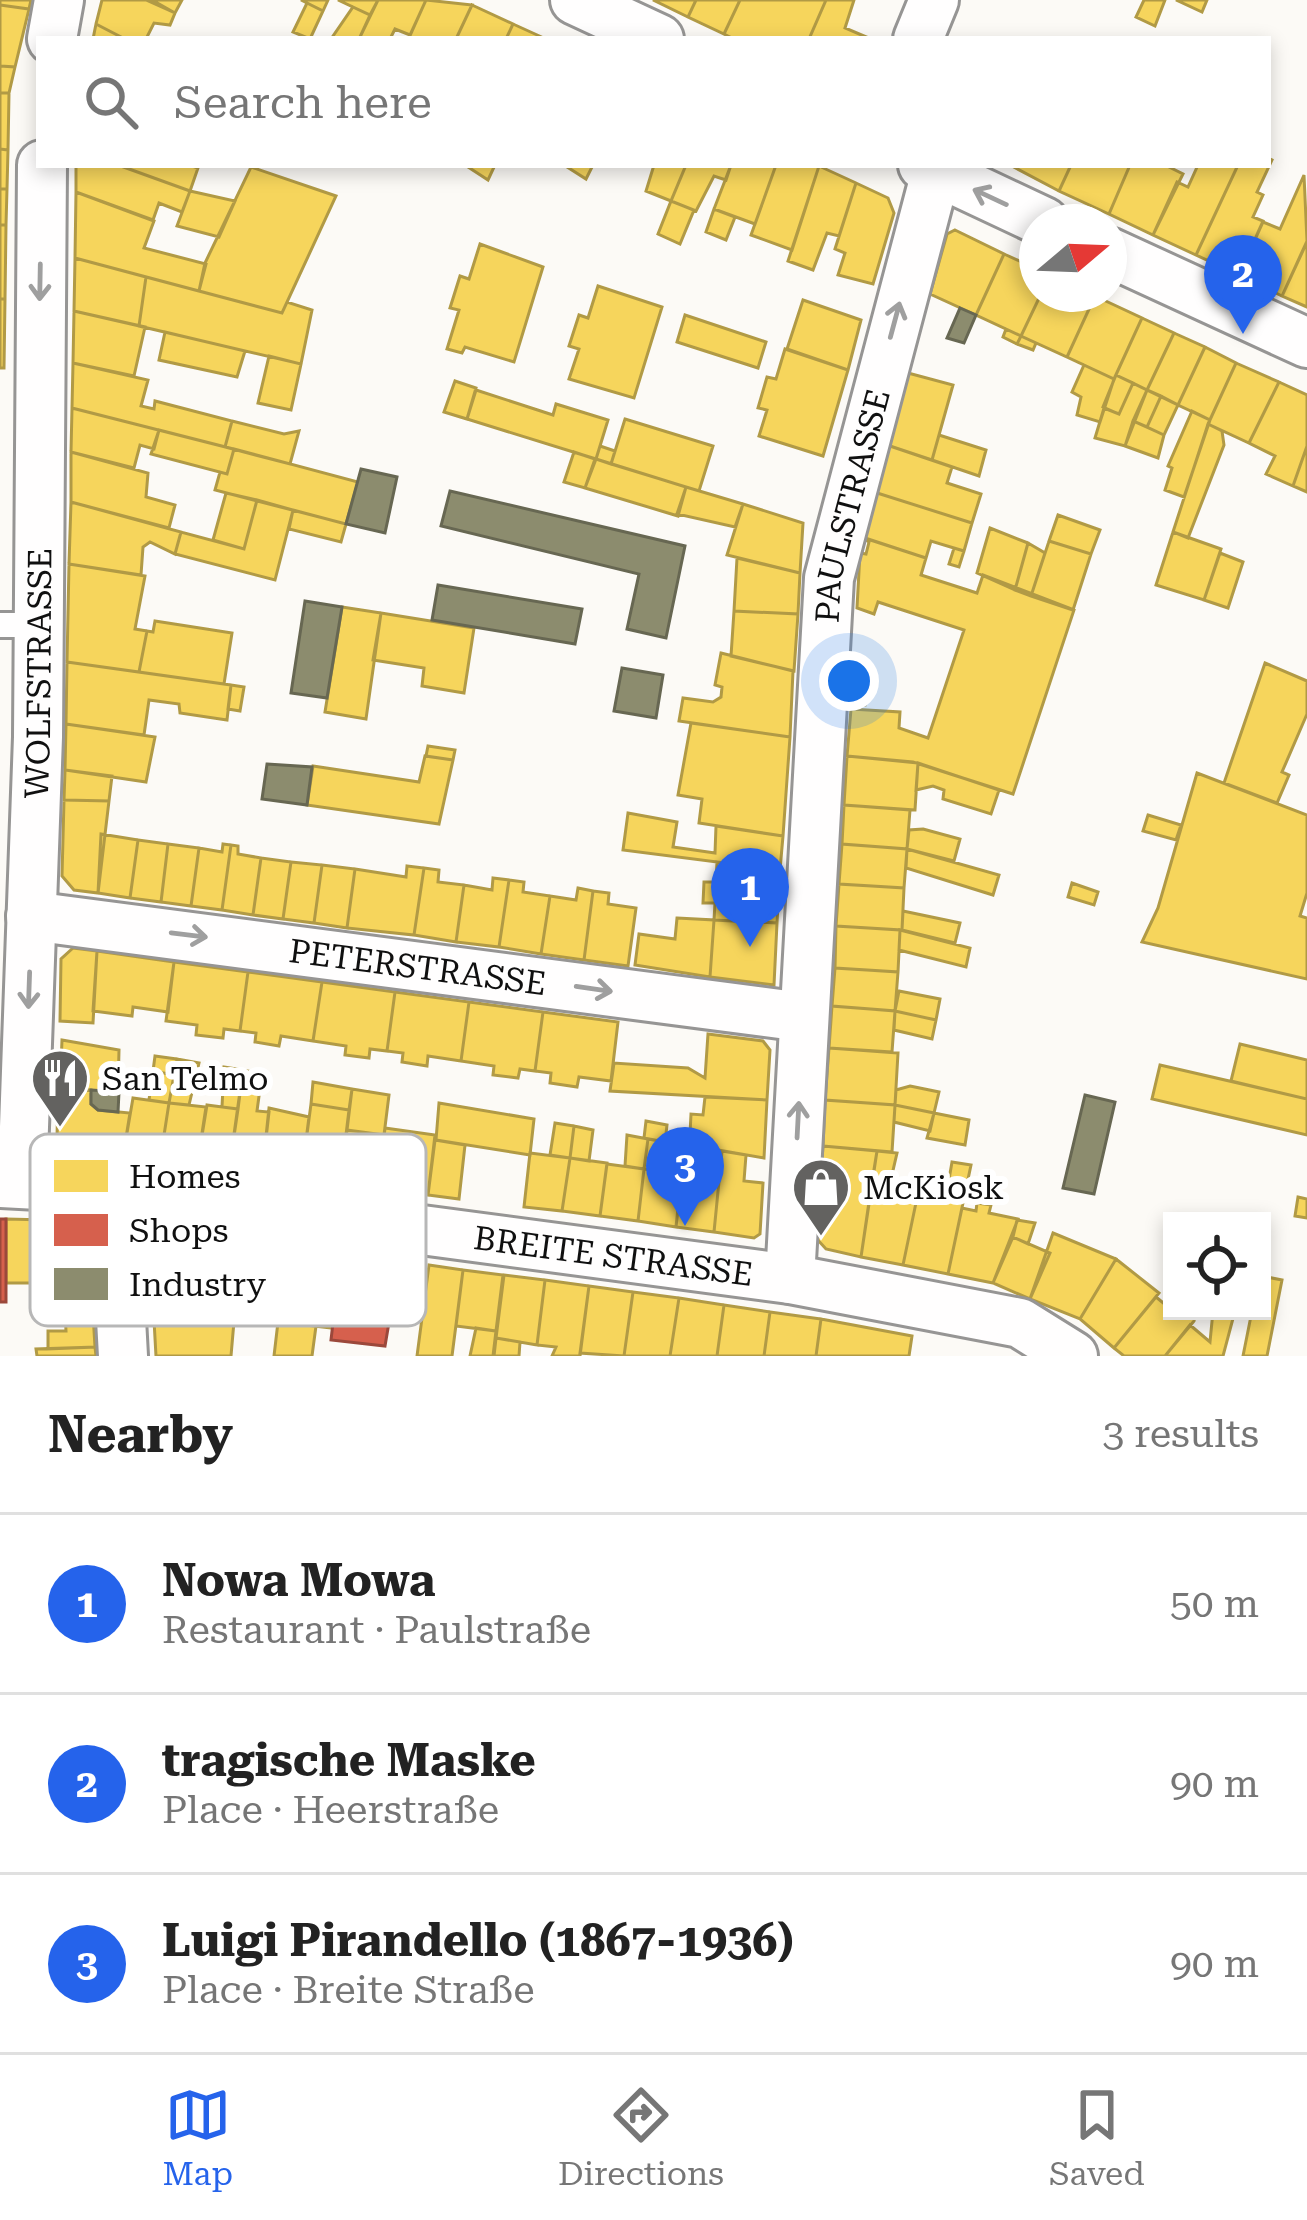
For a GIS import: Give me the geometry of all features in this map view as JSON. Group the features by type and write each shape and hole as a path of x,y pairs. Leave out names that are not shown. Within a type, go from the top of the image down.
{"street":[{"path":"53,36 59,0"},
{"path":"575,0 653,36"},
{"path":"919,36 934,0"},
{"name":"WOLFSTRASSE","path":"11,1183 31,916 19,625 42,168"},
{"path":"929,169 1019,210"},
{"name":"PAULSTRASSE","path":"790,1279 829,578 929,169"},
{"path":"1127,260 1307,343"},
{"name":"PETERSTRASSE","path":"31,916 803,1017"},
{"name":"BREITE STRASSE","path":"426,1230 790,1279 1020,1323 1073,1356"},
{"path":"122,1326 123,1356"}],"building: Homes":[{"path":"0,0 31,0 29,9 0,5"},
{"path":"102,0 146,0 175,13 170,25 154,23 148,36 119,36 96,24"},
{"path":"152,0 182,0 175,13"},
{"path":"301,0 328,0 323,11"},
{"path":"338,0 378,0 370,15"},
{"path":"378,0 426,0 410,35 395,29 392,36 360,36"},
{"path":"426,0 472,5 457,36 410,36"},
{"path":"653,0 696,0 688,17"},
{"path":"696,0 740,0 724,34 688,17"},
{"path":"740,0 826,0 810,36 724,34"},
{"path":"826,0 854,0 845,28 864,36 810,36"},
{"path":"1144,0 1165,0 1155,26 1136,17"},
{"path":"1176,0 1207,0 1202,12"},
{"path":"307,3 323,11 311,36 293,32"},
{"path":"0,5 29,9 15,67 0,66"},
{"path":"472,5 513,24 507,36 457,36"},
{"path":"353,7 370,15 360,36 333,36"},
{"path":"96,24 119,36 94,36"},
{"path":"513,24 539,36 507,36"},
{"path":"0,66 15,67 9,93 0,93"},
{"path":"0,93 9,93 8,150 0,149"},
{"path":"0,149 8,150 7,189 0,189"},
{"path":"76,168 126,168 190,191 182,212 159,203 153,220 76,192"},
{"path":"126,168 198,168 190,191"},
{"path":"251,168 336,196 282,313 199,291 205,263"},
{"path":"470,168 494,168 488,180"},
{"path":"569,168 592,168 586,179"},
{"path":"653,168 685,168 671,201 646,191"},
{"path":"685,168 730,168 726,180 714,176 696,211 671,201"},
{"path":"730,168 775,168 755,224 714,209"},
{"path":"775,168 818,168 792,250 751,235"},
{"path":"818,168 856,183 839,236 827,233 813,270 788,261"},
{"path":"1016,168 1070,168 1059,191"},
{"path":"1070,168 1129,168 1113,204 1087,204 1059,191"},
{"path":"1129,168 1171,168 1183,174 1153,235 1127,223 1127,204 1113,204"},
{"path":"1197,168 1237,168 1196,255 1153,235 1177,182 1188,187"},
{"path":"1237,168 1268,168 1257,192 1263,195 1253,217 1263,221 1239,275 1196,255"},
{"path":"1304,175 1307,241 1282,296 1239,275 1263,222 1280,229"},
{"path":"856,183 888,198 894,213 873,284 838,275 845,253 835,249"},
{"path":"0,189 7,189 6,225 0,225"},
{"path":"190,191 235,201 219,237 177,226"},
{"path":"76,192 154,221 144,248 206,264 199,291 75,258"},
{"path":"671,201 694,210 680,244 658,234"},
{"path":"714,209 735,217 726,240 706,232"},
{"path":"0,225 6,225 5,299 0,299"},
{"path":"955,230 1004,254 976,315 930,294 947,234"},
{"path":"1307,242 1307,307 1282,296"},
{"path":"480,244 543,267 514,362 465,347 462,353 447,349 459,310 450,308 460,276 469,279"},
{"path":"1004,254 1019,261 1019,312 1032,312 1021,336 976,315"},
{"path":"75,258 146,277 139,326 74,311"},
{"path":"146,277 282,313 287,302 312,310 301,364 139,326"},
{"path":"598,286 662,307 634,398 569,379 579,349 569,346 579,315 588,318"},
{"path":"0,299 5,299 4,368 0,368"},
{"path":"803,300 861,320 848,370 787,349"},
{"path":"74,311 145,327 134,376 73,363"},
{"path":"1127,311 1142,318 1114,379 1067,357 1088,312"},
{"path":"1032,312 1088,312 1067,357 1021,336"},
{"path":"685,315 766,342 758,368 677,342"},
{"path":"1142,318 1174,333 1147,390 1116,375"},
{"path":"1006,329 1021,336 1017,344 1003,337"},
{"path":"165,332 245,351 237,377 159,360"},
{"path":"1174,333 1205,347 1178,405 1147,390"},
{"path":"1021,336 1036,343 1033,350 1017,344"},
{"path":"1205,347 1236,363 1210,420 1178,405"},
{"path":"785,349 848,370 823,456 759,436 767,410 758,408 767,377 776,379"},
{"path":"269,356 301,364 291,410 258,403"},
{"path":"73,363 148,380 141,406 154,409 155,401 232,421 225,447 72,408"},
{"path":"1236,363 1279,382 1249,443 1208,424"},
{"path":"1084,365 1114,379 1100,422 1077,415 1081,397 1072,392"},
{"path":"908,373 953,385 932,460 887,445"},
{"path":"1116,375 1133,383 1119,414 1103,407"},
{"path":"455,381 476,388 467,419 444,412"},
{"path":"1279,382 1307,395 1307,446 1293,486 1266,474 1275,456 1249,443"},
{"path":"1133,383 1147,390 1125,446 1095,438 1104,408 1119,414"},
{"path":"476,390 553,415 556,404 608,420 596,459 467,419"},
{"path":"1147,390 1161,396 1147,427 1133,421"},
{"path":"1161,396 1178,405 1164,435 1147,427"},
{"path":"72,408 159,430 154,449 140,445 134,468 71,452"},
{"path":"1192,411 1210,420 1184,497 1165,490 1172,468 1168,466"},
{"path":"625,419 713,446 699,491 611,464"},
{"path":"232,421 284,434 299,431 290,464 225,447"},
{"path":"1133,421 1164,435 1158,458 1125,446"},
{"path":"1208,424 1222,431 1224,445 1188,538 1173,532"},
{"path":"159,430 234,449 227,474 151,454"},
{"path":"939,435 986,450 979,476 932,460"},
{"path":"887,445 952,467 947,483 981,494 972,523 874,492"},
{"path":"600,446 615,451 611,464 596,459"},
{"path":"1307,446 1307,492 1293,486"},
{"path":"234,449 358,482 346,524 215,490 220,472 227,474"},
{"path":"71,452 148,473 146,497 175,505 169,528 71,502"},
{"path":"574,452 595,459 585,488 564,482"},
{"path":"596,459 686,487 678,516 585,488"},
{"path":"686,487 743,504 735,527 677,514"},
{"path":"874,492 972,523 964,551 931,541 926,558 861,537"},
{"path":"226,493 257,500 244,549 213,540"},
{"path":"257,500 293,510 275,580 175,554 181,532 244,549"},
{"path":"71,502 181,532 175,554 150,542 143,547 141,575 69,564"},
{"path":"743,504 803,523 800,573 727,555"},
{"path":"293,510 346,524 341,542 289,529"},
{"path":"1058,515 1100,530 1091,554 1049,541"},
{"path":"990,528 1028,543 1015,590 977,573"},
{"path":"1173,532 1221,549 1204,600 1156,585"},
{"path":"862,537 926,558 921,575 977,593 983,575 1074,610 1013,794 913,762 847,756 851,709 900,712 899,728 928,738 964,630 878,602 874,614 857,608 860,553 866,554 869,542"},
{"path":"1049,541 1091,554 1073,610 1031,596"},
{"path":"1028,543 1045,553 1031,596 1015,590"},
{"path":"954,548 964,551 959,567 949,564"},
{"path":"1220,553 1243,562 1228,608 1204,600"},
{"path":"737,558 800,573 798,614 734,611"},
{"path":"69,564 145,576 135,629 147,631 139,672 67,662"},
{"path":"342,607 381,613 366,719 325,712"},
{"path":"734,611 798,614 794,671 731,656"},
{"path":"381,613 474,628 464,693 422,686 424,668 373,660"},
{"path":"155,621 232,633 224,684 139,672 147,631 153,632"},
{"path":"721,653 793,671 790,737 679,721 683,698 713,702 721,697 722,687 715,685"},
{"path":"67,662 231,685 227,720 180,713 179,704 149,700 144,735 66,724"},
{"path":"1265,663 1307,681 1307,714 1282,772 1289,775 1277,803 1224,783"},
{"path":"231,685 244,687 240,711 228,709"},
{"path":"856,687 866,687 865,705 855,705"},
{"path":"691,723 790,737 783,836 699,823 702,799 678,795"},
{"path":"66,724 155,737 146,782 65,770"},
{"path":"428,746 455,750 453,760 426,756"},
{"path":"425,756 453,760 439,824 307,805 313,766 419,782"},
{"path":"847,756 918,763 915,810 844,805"},
{"path":"918,763 999,790 991,814 943,799 944,790 933,786 916,790"},
{"path":"65,770 112,776 109,801 64,800"},
{"path":"1197,773 1307,815 1307,893 1300,916 1307,918 1307,979 1142,942 1158,908"},
{"path":"64,800 109,801 98,893 74,890 62,876"},
{"path":"844,805 910,810 907,849 842,844"},
{"path":"628,813 677,822 673,847 715,853 716,826 783,836 780,870 623,850"},
{"path":"1148,815 1181,825 1176,840 1143,831"},
{"path":"909,830 960,839 954,861 907,849"},
{"path":"101,834 138,840 130,898 98,893"},
{"path":"138,840 168,844 161,902 130,898"},
{"path":"168,844 199,848 191,906 161,902"},
{"path":"223,844 231,845 222,910 191,906 199,848 222,852"},
{"path":"842,844 907,849 904,888 839,884"},
{"path":"231,845 238,846 238,854 261,858 253,915 222,910"},
{"path":"907,849 999,875 993,895 906,868"},
{"path":"261,858 291,862 283,919 253,915"},
{"path":"291,862 322,865 314,923 283,919"},
{"path":"717,862 780,870 777,923 714,920 715,903 703,903 704,882 716,882"},
{"path":"322,865 355,869 347,928 314,923"},
{"path":"407,866 424,868 414,935 347,928 355,869 406,877"},
{"path":"424,868 439,870 438,882 464,885 456,942 414,935"},
{"path":"493,878 509,880 499,947 456,942 464,885 492,890"},
{"path":"509,880 524,882 523,892 550,896 541,954 499,947"},
{"path":"1072,883 1098,892 1094,905 1068,897"},
{"path":"839,884 904,888 902,930 836,926"},
{"path":"578,888 593,891 584,960 541,954 550,896 576,900"},
{"path":"593,891 609,893 608,904 636,908 628,966 584,960"},
{"path":"903,911 960,923 955,943 902,930"},
{"path":"677,918 714,920 710,977 635,965 639,934 675,939"},
{"path":"714,920 777,923 774,985 710,977"},
{"path":"836,926 900,930 898,972 835,968"},
{"path":"900,930 970,948 966,967 899,950"},
{"path":"73,948 97,951 93,1023 60,1021 61,959"},
{"path":"97,951 174,962 168,1012 133,1007 132,1016 93,1011"},
{"path":"174,962 248,972 240,1031 224,1029 223,1038 196,1035 197,1025 166,1021"},
{"path":"835,968 898,972 895,1011 832,1006"},
{"path":"248,972 322,982 313,1041 281,1036 279,1046 255,1042 256,1033 240,1031"},
{"path":"322,982 395,992 387,1051 370,1049 369,1058 345,1055 346,1046 313,1041"},
{"path":"899,991 940,999 936,1020 895,1011"},
{"path":"395,992 469,1002 461,1061 428,1056 427,1066 402,1062 403,1053 387,1051"},
{"path":"469,1002 543,1012 535,1071 520,1069 518,1078 493,1075 494,1066 461,1061"},
{"path":"832,1006 895,1011 892,1052 829,1048"},
{"path":"895,1011 936,1020 932,1039 894,1030"},
{"path":"543,1012 618,1022 611,1081 579,1077 577,1087 550,1083 551,1073 535,1071"},
{"path":"708,1034 763,1041 770,1050 767,1100 610,1091 614,1063 688,1068 705,1078"},
{"path":"62,1040 119,1050 118,1092 60,1089"},
{"path":"1240,1044 1307,1060 1307,1099 1231,1081"},
{"path":"829,1048 898,1053 895,1105 825,1100"},
{"path":"155,1056 177,1059 174,1075 153,1071"},
{"path":"177,1059 199,1063 189,1105 169,1103"},
{"path":"1160,1065 1307,1099 1307,1135 1152,1099"},
{"path":"224,1067 243,1070 238,1109 222,1107"},
{"path":"243,1070 262,1074 257,1111 269,1112 267,1134 234,1134"},
{"path":"153,1071 174,1075 169,1103 149,1100"},
{"path":"313,1082 352,1089 349,1110 311,1104"},
{"path":"910,1086 939,1092 934,1113 895,1105 896,1090"},
{"path":"58,1089 91,1090 91,1104 98,1110 130,1113 127,1134 57,1134"},
{"path":"352,1089 389,1095 384,1134 347,1130"},
{"path":"705,1097 767,1100 764,1158 701,1147 702,1135 690,1134 691,1114 703,1115"},
{"path":"133,1098 169,1103 164,1134 127,1134"},
{"path":"825,1100 895,1105 892,1152 823,1146"},
{"path":"169,1103 206,1107 202,1134 164,1134"},
{"path":"439,1103 534,1119 530,1155 436,1140"},
{"path":"311,1104 349,1110 346,1134 307,1134"},
{"path":"207,1105 238,1109 234,1134 202,1134"},
{"path":"895,1105 934,1113 930,1131 894,1122"},
{"path":"269,1108 309,1117 307,1134 266,1134"},
{"path":"934,1113 969,1120 965,1145 927,1138"},
{"path":"646,1121 667,1125 665,1142 644,1138"},
{"path":"555,1123 574,1126 570,1158 550,1155"},
{"path":"574,1126 593,1130 589,1161 570,1158"},
{"path":"385,1128 435,1135 428,1195 426,1134 384,1134"},
{"path":"627,1135 648,1139 644,1169 625,1166"},
{"path":"648,1139 665,1142 658,1171 644,1169"},
{"path":"435,1140 465,1145 459,1199 428,1195"},
{"path":"665,1142 685,1145 684,1156 663,1153"},
{"path":"823,1146 877,1151 861,1257 826,1249 816,1238"},
{"path":"701,1147 722,1151 714,1232 676,1227 682,1171 698,1173"},
{"path":"722,1151 746,1155 744,1181 763,1183 760,1234 754,1238 714,1232"},
{"path":"877,1151 897,1153 888,1192 871,1188"},
{"path":"530,1153 570,1158 562,1211 524,1207"},
{"path":"570,1158 607,1163 600,1216 562,1211"},
{"path":"952,1162 971,1165 948,1274 903,1265 917,1198 945,1203"},
{"path":"607,1164 644,1169 638,1221 600,1216"},
{"path":"644,1169 682,1174 676,1227 638,1221"},
{"path":"871,1188 917,1198 903,1265 861,1257"},
{"path":"1298,1197 1307,1199 1307,1218 1295,1216"},
{"path":"977,1203 991,1205 989,1213 1018,1219 993,1283 948,1274 962,1208 976,1211"},
{"path":"6,1219 30,1220 30,1283 6,1283"},
{"path":"1017,1220 1035,1223 1028,1244 1013,1237"},
{"path":"1053,1233 1116,1259 1080,1319 1030,1299"},
{"path":"1013,1237 1050,1253 1030,1299 993,1283"},
{"path":"1116,1259 1159,1293 1114,1348 1080,1319"},
{"path":"429,1265 463,1270 452,1356 417,1356 421,1326 426,1326"},
{"path":"463,1270 503,1275 496,1331 456,1326"},
{"path":"504,1275 545,1280 537,1345 496,1338"},
{"path":"1271,1278 1282,1280 1267,1356 1243,1356 1250,1320 1271,1320"},
{"path":"545,1280 589,1286 580,1356 552,1356 556,1347 537,1345"},
{"path":"589,1286 633,1292 624,1356 580,1353"},
{"path":"633,1292 679,1298 670,1356 624,1356"},
{"path":"1156,1297 1163,1303 1163,1320 1194,1320 1165,1356 1124,1356 1114,1348"},
{"path":"679,1298 724,1305 717,1356 670,1356"},
{"path":"724,1305 770,1312 764,1356 717,1356"},
{"path":"770,1312 821,1319 816,1356 764,1356"},
{"path":"821,1319 912,1336 909,1356 816,1356"},
{"path":"1212,1320 1233,1320 1223,1356 1165,1356 1190,1325 1210,1342"},
{"path":"66,1326 94,1326 95,1347 48,1349 48,1331 66,1331"},
{"path":"154,1326 234,1326 231,1356 156,1356"},
{"path":"278,1326 316,1326 312,1356 274,1356"},
{"path":"476,1328 496,1331 493,1356 470,1356"},
{"path":"496,1338 520,1342 519,1356 494,1356"},
{"path":"95,1347 96,1356 37,1356 36,1349"}],"building: Shops":[{"path":"0,1219 6,1219 6,1302 0,1302"},
{"path":"333,1326 388,1326 385,1346 331,1340"}],"building: Industry":[{"path":"960,308 976,315 964,343 947,338"},
{"path":"361,469 397,477 385,533 346,524"},
{"path":"450,491 685,546 666,638 627,629 639,574 441,526"},
{"path":"438,585 582,609 575,644 432,620"},
{"path":"305,601 342,607 327,698 291,693"},
{"path":"622,668 663,675 656,718 614,711"},
{"path":"267,764 312,767 307,805 262,799"},
{"path":"91,1090 119,1092 118,1112 98,1110 91,1104"},
{"path":"1085,1095 1115,1102 1094,1194 1063,1188"}],"place":[{"name":"tragische Maske","path":"1243,334"},
{"name":"Nowa Mowa","path":"750,947"},
{"name":"San Telmo","path":"60,1129"},
{"name":"Luigi Pirandello (1867-1936)","path":"685,1226"},
{"name":"McKiosk","path":"821,1238"}]}
